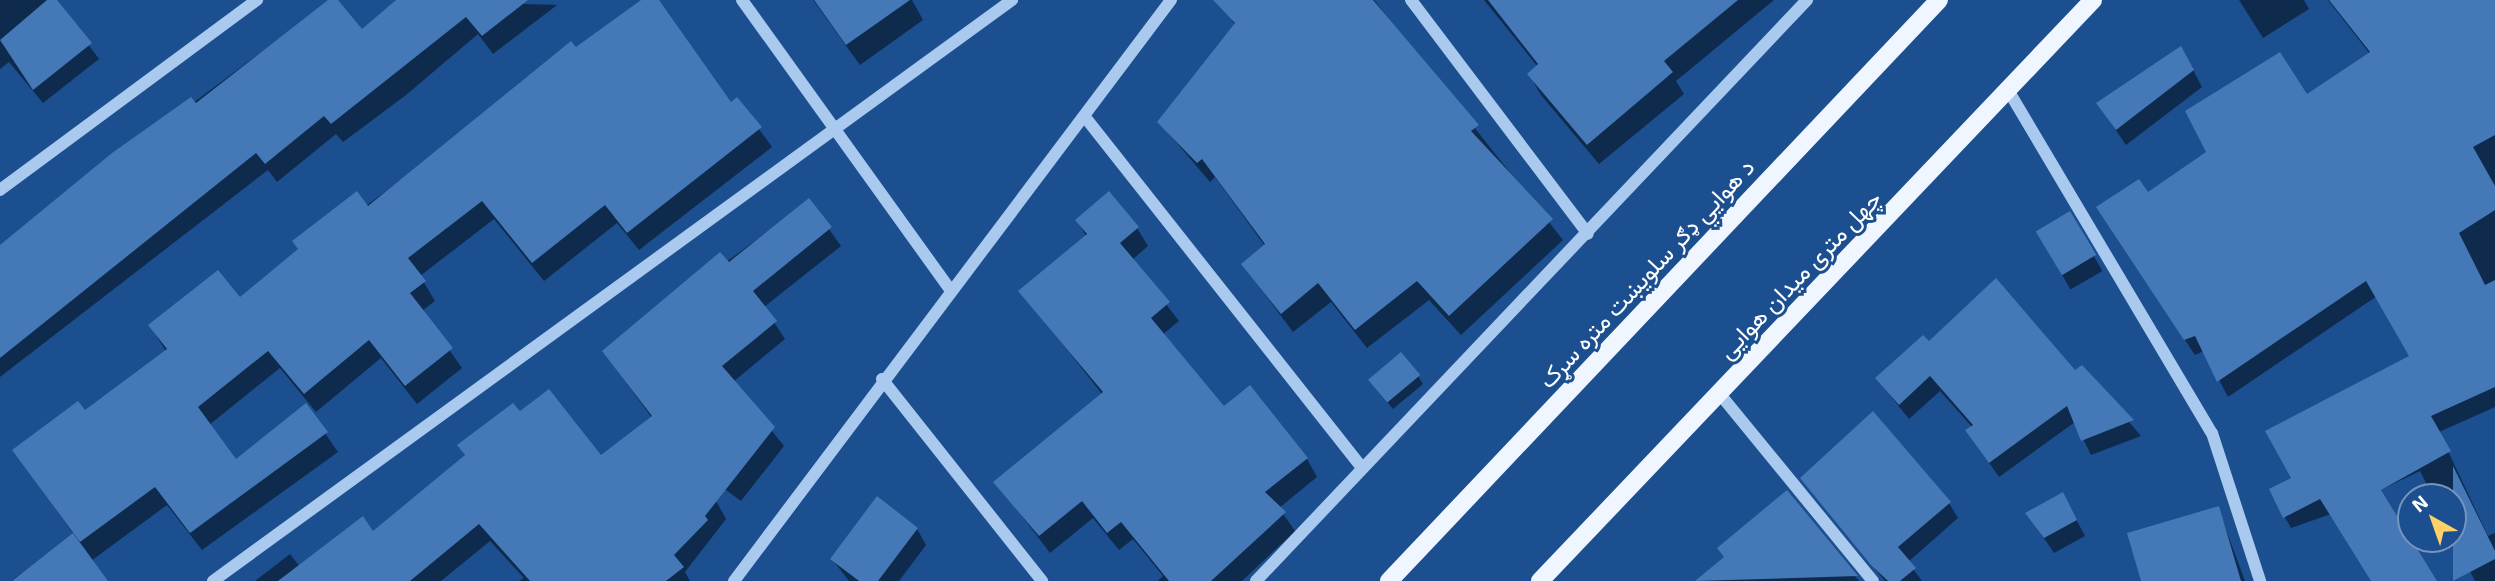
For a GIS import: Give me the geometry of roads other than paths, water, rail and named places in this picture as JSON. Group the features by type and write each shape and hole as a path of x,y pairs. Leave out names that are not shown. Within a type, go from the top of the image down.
{"main road":[{"name":"د هوايي ډګر سلویښت متره سړک","path":"1390,581 1939,0"},
{"name":"چهل متری میدان هوایی","path":"1540,581 2093,0"}],"street":[{"path":"0,190 257,0"},
{"path":"742,0 949,288"},
{"path":"213,581 1012,0"},
{"path":"734,581 949,288 1085,117 1171,0"},
{"path":"1411,0 1588,234"},
{"path":"1256,581 1361,467 1588,234 1807,0"},
{"path":"2008,90 2212,433 2260,581"},
{"path":"1085,117 1361,467"},
{"path":"882,379 1042,581"},
{"path":"1719,393 1873,581"}]}
